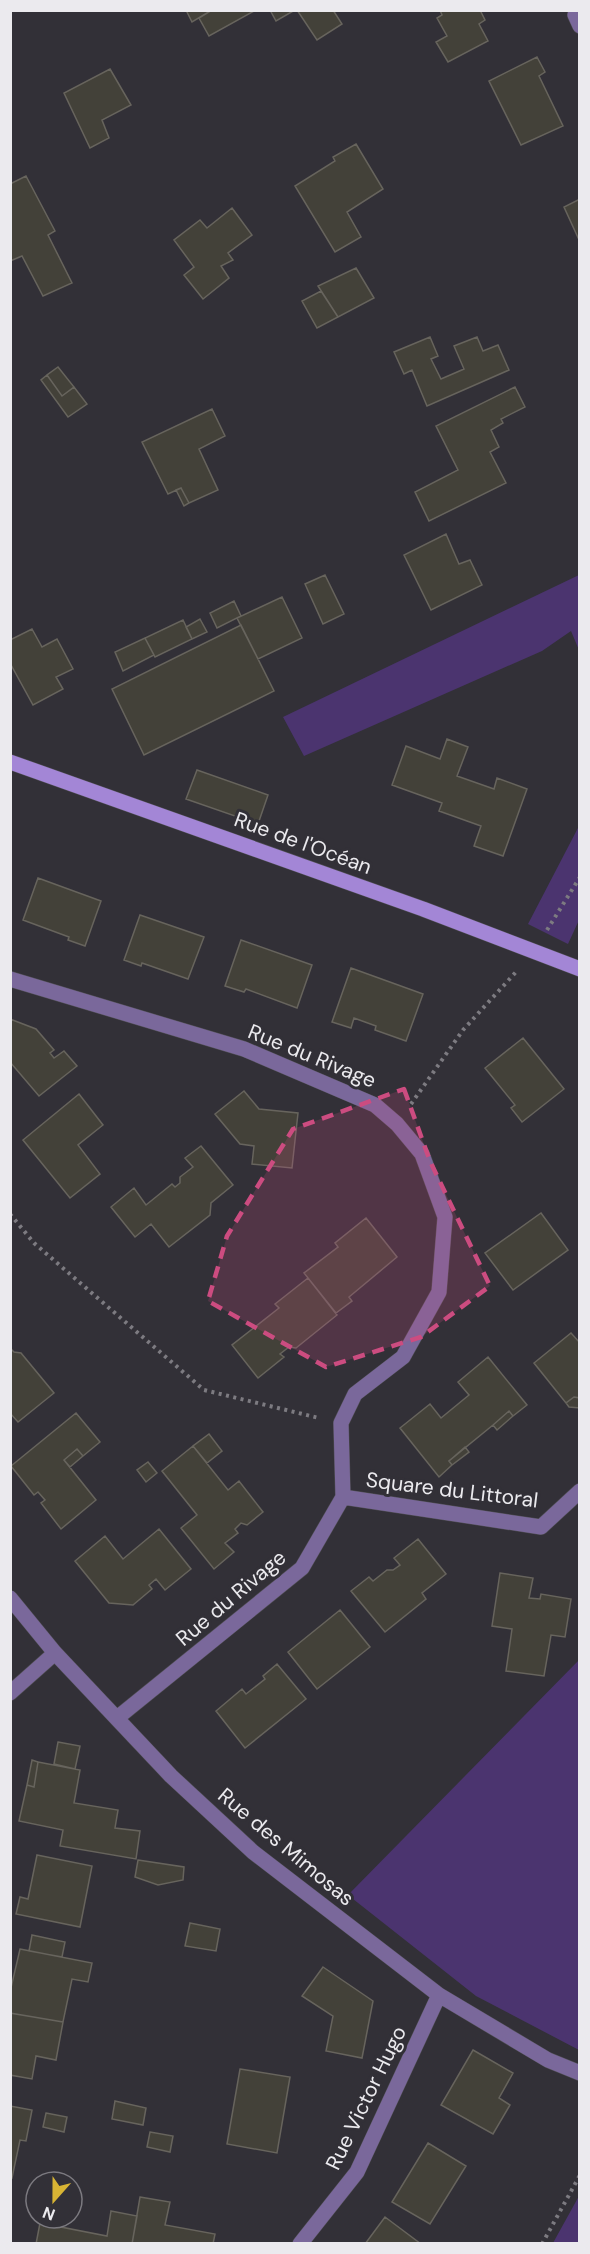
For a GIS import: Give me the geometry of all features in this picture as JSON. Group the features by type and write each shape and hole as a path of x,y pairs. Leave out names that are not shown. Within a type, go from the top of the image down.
{"main road":[{"name":"Rue de l'Océan","path":"10,762 412,905 579,969"}],"street":[{"path":"579,12 575,15 579,26"},
{"name":"Rue du Rivage","path":"10,979 244,1049 375,1105 397,1124 422,1154 445,1217 439,1292 403,1357 355,1394 341,1423 343,1497 302,1568 117,1719"},
{"name":"Square du Littoral","path":"343,1497 541,1527 579,1491"},
{"name":"Rue des Mimosas","path":"10,1598 55,1653 171,1776 253,1852 439,1995 548,2060 579,2073"},
{"path":"10,1693 55,1653"},
{"name":"Rue Victor Hugo","path":"300,2244 357,2172 439,1995"}],"path":[{"path":"397,1124 463,1030 533,952 579,877"},
{"path":"10,1214 34,1244 204,1390 341,1423"},
{"path":"542,2244 579,2175"}],"highlighted area":[{"path":"404,1089 430,1161 490,1286 421,1337 326,1367 208,1301 227,1236 293,1129"}],"shaded area":[{"path":"579,575 579,650 571,631 542,651 304,756 283,717"},
{"path":"579,826 579,920 568,944 528,924"},
{"path":"579,1660 579,2050 476,1996 348,1895"},
{"path":"579,2196 579,2243 553,2243"}],"building":[{"path":"186,10 212,10 192,22"},
{"path":"212,10 256,10 209,36 199,18"},
{"path":"270,10 295,10 276,21"},
{"path":"297,10 333,10 342,24 317,40"},
{"path":"440,10 480,10 485,20 479,24 488,41 448,62 436,42 447,36 437,18 442,15"},
{"path":"537,57 545,72 539,76 563,126 521,145 489,81"},
{"path":"110,69 131,105 102,120 109,138 90,148 64,93"},
{"path":"356,144 383,189 347,212 361,237 335,252 295,186 335,161 333,157"},
{"path":"26,176 55,231 48,235 72,283 43,296 22,256 10,261 10,184"},
{"path":"580,199 580,242 564,207"},
{"path":"232,208 252,235 228,253 233,260 221,266 229,278 203,299 184,275 194,267 174,240 200,220 207,228"},
{"path":"356,268 374,298 338,317 318,286"},
{"path":"321,291 338,317 317,328 302,301"},
{"path":"430,337 438,356 431,359 441,379 464,369 454,346 477,337 483,351 498,345 509,370 427,406 412,370 404,374 394,352"},
{"path":"58,367 74,387 62,396 47,375"},
{"path":"47,375 62,396 74,387 87,404 68,417 41,380"},
{"path":"515,387 525,407 501,419 503,423 491,430 499,447 490,452 506,483 429,521 415,492 458,470 436,426"},
{"path":"212,409 225,436 199,449 218,490 189,503 181,488 168,494 142,442"},
{"path":"181,488 189,503 184,506 176,490"},
{"path":"446,534 459,564 470,560 482,585 431,610 404,555"},
{"path":"325,575 344,614 323,624 305,584"},
{"path":"282,597 302,638 258,659 237,618"},
{"path":"234,601 241,616 217,628 210,613"},
{"path":"200,619 207,632 192,639 186,627"},
{"path":"183,620 192,639 155,657 145,638"},
{"path":"241,625 274,691 144,755 112,689"},
{"path":"32,629 42,647 57,639 73,669 56,677 63,689 33,705 10,663 10,640"},
{"path":"145,638 154,655 123,671 115,652"},
{"path":"447,739 468,747 457,776 494,789 497,778 527,789 503,856 474,846 481,826 439,811 442,803 392,785 406,746 440,759"},
{"path":"197,770 268,795 258,824 186,799"},
{"path":"38,878 101,901 85,946 68,940 69,937 23,920"},
{"path":"140,915 204,937 188,979 142,963 141,966 124,960"},
{"path":"241,940 312,965 297,1008 246,989 244,992 225,986"},
{"path":"351,968 423,994 406,1041 375,1030 376,1026 354,1018 351,1028 332,1022"},
{"path":"10,1019 36,1029 54,1050 50,1053 54,1058 64,1051 77,1066 39,1096 10,1062"},
{"path":"523,1038 564,1089 522,1122 511,1108 515,1105 485,1068"},
{"path":"244,1091 259,1109 298,1113 292,1168 252,1164 254,1146 240,1144 215,1114"},
{"path":"79,1094 103,1125 78,1145 100,1174 70,1198 23,1140"},
{"path":"201,1146 233,1185 211,1203 210,1215 169,1247 151,1224 135,1237 111,1207 134,1188 146,1205 172,1184 175,1187 180,1183 180,1177 193,1167 185,1158"},
{"path":"541,1213 568,1250 513,1290 485,1253"},
{"path":"366,1218 397,1257 349,1297 352,1301 336,1313 304,1273 338,1247 335,1243"},
{"path":"308,1278 337,1315 296,1348 289,1347 280,1354 284,1357 258,1378 232,1345 279,1308 275,1304"},
{"path":"571,1333 580,1343 580,1398 574,1397 566,1403 534,1363"},
{"path":"10,1348 14,1352 21,1353 54,1393 18,1422 10,1413"},
{"path":"488,1357 527,1405 513,1416 509,1411 449,1461 452,1465 439,1477 400,1428 430,1404 441,1418 469,1395 458,1382"},
{"path":"574,1397 580,1398 580,1408 569,1407 566,1403"},
{"path":"509,1411 513,1416 497,1430 493,1425"},
{"path":"76,1413 100,1442 83,1456 77,1449 64,1460 96,1500 61,1529 41,1503 45,1500 38,1492 34,1495 11,1466"},
{"path":"209,1434 222,1451 207,1463 193,1446"},
{"path":"193,1446 228,1490 239,1481 263,1512 247,1525 241,1523 235,1529 238,1533 225,1543 234,1552 214,1569 181,1528 197,1515 162,1471"},
{"path":"465,1447 469,1452 452,1465 449,1461"},
{"path":"77,1449 83,1456 70,1467 64,1460"},
{"path":"148,1462 157,1473 146,1482 137,1470"},
{"path":"159,1529 191,1569 165,1590 156,1579 149,1585 152,1589 133,1605 109,1603 75,1561 105,1536 123,1559"},
{"path":"418,1539 446,1574 422,1593 426,1599 385,1632 351,1591 369,1577 373,1581 387,1570 393,1570 400,1565 394,1558"},
{"path":"500,1573 533,1578 529,1598 540,1599 541,1594 571,1599 565,1637 551,1635 544,1676 506,1671 512,1629 492,1626"},
{"path":"340,1610 370,1647 317,1689 288,1652"},
{"path":"277,1664 306,1699 245,1748 216,1711 242,1689 246,1694 265,1679 263,1676"},
{"path":"58,1742 80,1746 75,1769 54,1764"},
{"path":"32,1760 38,1762 34,1787 27,1785"},
{"path":"38,1762 80,1770 74,1803 118,1810 115,1828 140,1831 136,1859 60,1846 63,1830 19,1821 27,1785 34,1787"},
{"path":"37,1855 92,1866 80,1927 16,1914 20,1897 28,1899"},
{"path":"138,1860 184,1867 183,1880 158,1885 135,1877"},
{"path":"190,1923 220,1929 216,1951 185,1946"},
{"path":"32,1935 65,1942 62,1957 29,1951"},
{"path":"20,1949 92,1963 88,1982 72,1979 63,2022 10,2013 10,1992"},
{"path":"323,1967 373,2001 362,2058 326,2051 333,2016 302,1996"},
{"path":"10,2013 63,2022 56,2060 36,2056 32,2079 10,2075"},
{"path":"473,2050 513,2073 499,2098 510,2105 493,2134 441,2105"},
{"path":"240,2069 290,2077 277,2153 227,2144"},
{"path":"115,2101 146,2108 143,2125 112,2119"},
{"path":"10,2106 32,2110 26,2141 20,2140 12,2178 10,2177"},
{"path":"46,2113 67,2117 64,2132 43,2127"},
{"path":"150,2132 173,2136 170,2152 147,2147"},
{"path":"428,2143 466,2166 430,2224 392,2202"},
{"path":"140,2197 170,2202 165,2225 215,2234 213,2244 132,2244"},
{"path":"111,2211 137,2216 132,2244 36,2244 39,2230 76,2230 107,2236"},
{"path":"385,2217 421,2244 365,2244"}]}
